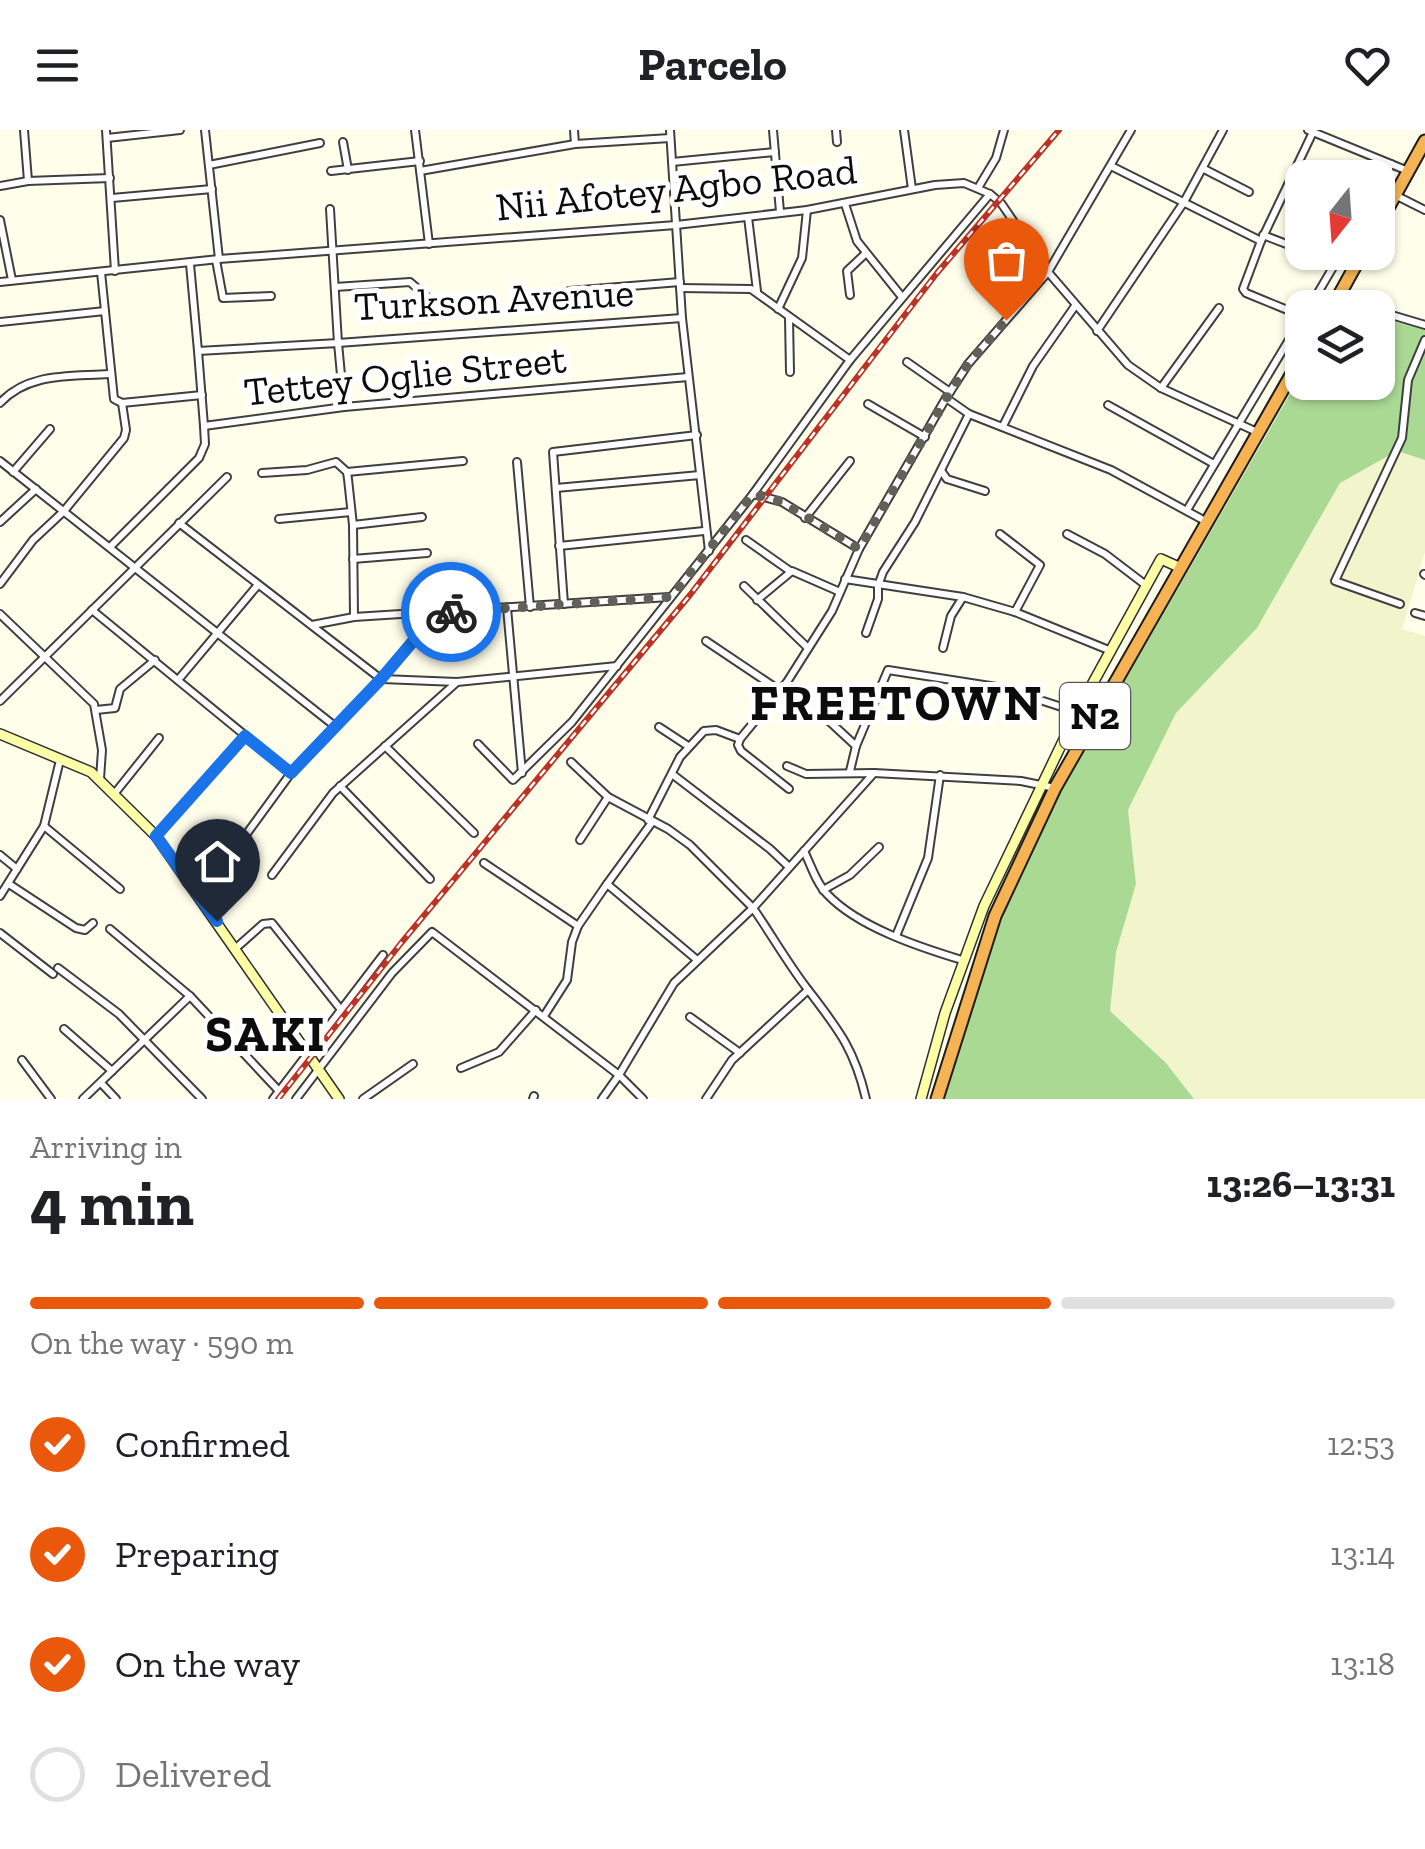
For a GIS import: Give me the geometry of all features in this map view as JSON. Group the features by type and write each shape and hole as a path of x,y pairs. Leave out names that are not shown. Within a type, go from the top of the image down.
{"highway":[{"path":"1395,195 1425,141"},
{"name":"N2","path":"936,1099 995,916 1055,788 1285,386"}],"street":[{"path":"24,130 28,181"},
{"path":"115,270 106,134 180,130"},
{"path":"206,130 223,298 271,296"},
{"path":"416,130 429,244"},
{"path":"574,130 575,144"},
{"path":"773,130 780,212"},
{"path":"836,130 837,142"},
{"path":"904,130 912,189"},
{"path":"978,188 996,158 1004,130"},
{"path":"789,789 741,752 740,740 808,648 859,549 948,395 968,364 1048,272 1131,130"},
{"path":"1097,332 1184,202 1223,130"},
{"path":"1285,310 1243,292 1262,238 1316,132 1382,160"},
{"path":"420,171 575,144 670,134 682,318 709,551"},
{"path":"343,142 348,170"},
{"path":"210,165 320,143"},
{"path":"672,162 776,152"},
{"path":"331,171 420,161"},
{"path":"1111,166 1285,245"},
{"path":"1395,166 1408,171"},
{"path":"1204,169 1249,192"},
{"path":"0,186 110,178"},
{"name":"Nii Afotey Agbo Road","path":"0,282 218,260 676,226 845,204 955,182 990,194 1012,218 1048,272 1128,366 1162,388 1258,432"},
{"path":"112,198 212,189"},
{"path":"478,744 513,780 561,735 753,494 850,360 990,194"},
{"path":"1395,195 1425,210"},
{"path":"845,204 854,234 902,296"},
{"name":"Turkson Avenue","path":"330,209 338,343 682,318"},
{"path":"778,309 802,258 806,210"},
{"path":"748,218 757,292"},
{"path":"0,220 12,280"},
{"path":"850,295 847,271 866,253"},
{"name":"Tettey Oglie Street","path":"190,264 204,426 344,407 688,377"},
{"path":"101,272 113,397 122,403 202,394"},
{"path":"335,287 410,282 426,296"},
{"path":"569,291 733,286 757,292 850,360"},
{"path":"1003,426 1033,366 1076,306"},
{"path":"1162,388 1219,308"},
{"path":"0,322 105,311"},
{"path":"1395,316 1425,325"},
{"path":"790,318 790,372"},
{"path":"1400,604 1335,581 1402,438 1408,380 1425,340"},
{"path":"198,352 338,343 344,407"},
{"path":"1186,510 1285,349"},
{"path":"908,362 969,414 1110,470 1207,522"},
{"path":"0,403 32,380 110,374"},
{"path":"0,584 33,540 64,511 124,438 122,403"},
{"path":"868,404 925,437"},
{"path":"1108,406 1214,464"},
{"path":"866,633 878,599 878,586 969,414"},
{"path":"110,547 199,458 204,426"},
{"path":"13,472 50,429"},
{"path":"564,604 552,454 556,450 697,435"},
{"path":"0,461 336,726"},
{"path":"347,472 463,461"},
{"path":"805,518 850,461"},
{"path":"262,473 307,470 336,462 347,472 353,524 354,617"},
{"path":"516,462 530,607"},
{"path":"941,470 947,479 985,491"},
{"path":"556,488 700,475"},
{"path":"0,701 227,478"},
{"path":"0,522 36,490"},
{"path":"753,494 778,500 859,549"},
{"path":"279,519 352,512"},
{"path":"353,524 422,517"},
{"path":"180,524 381,679 457,682 617,666"},
{"path":"559,546 704,530"},
{"path":"1000,534 1040,565 1014,612"},
{"path":"1067,534 1117,562 1148,586"},
{"path":"746,540 790,572 840,592"},
{"path":"353,559 427,553"},
{"path":"921,1099 962,960 1041,784 1161,559 1182,568"},
{"path":"757,600 790,572"},
{"path":"845,579 964,596 1111,651"},
{"path":"178,680 257,586"},
{"path":"744,586 808,648"},
{"path":"942,648 951,616 964,596"},
{"path":"312,625 354,617 671,597"},
{"path":"507,608 522,774"},
{"path":"92,610 291,773"},
{"path":"228,858 291,773 381,679 437,613"},
{"path":"1415,613 1425,616"},
{"path":"0,614 91,699 102,750 100,779"},
{"path":"706,641 779,690"},
{"path":"96,710 115,708 120,689 155,660"},
{"path":"850,771 856,746 888,670 1010,690 1077,712"},
{"path":"272,876 340,786 457,682"},
{"path":"838,700 830,721 856,746"},
{"path":"659,727 688,746"},
{"path":"544,1016 567,980 578,926 650,820 688,746 704,730 716,730 740,740"},
{"path":"0,734 100,779 156,836 339,1099"},
{"path":"156,836 245,736"},
{"path":"115,793 160,738"},
{"path":"385,746 474,834"},
{"path":"0,896 44,826 60,760"},
{"path":"570,762 608,797 690,845 753,908 836,1024 859,1072 866,1099"},
{"path":"787,766 806,774 850,771 940,775 1055,788"},
{"path":"602,1099 666,994 696,959 753,908 874,773"},
{"path":"671,774 770,848 788,866"},
{"path":"896,937 928,858 940,775"},
{"path":"340,786 430,879"},
{"path":"580,840 608,797"},
{"path":"44,826 120,889"},
{"path":"824,890 850,875 879,847"},
{"path":"804,851 824,890 846,910 896,937 962,960"},
{"path":"0,856 17,869"},
{"path":"484,864 578,926"},
{"path":"9,884 76,928 85,930 93,924"},
{"path":"606,884 696,959"},
{"path":"236,948 264,924 272,923 342,1011"},
{"path":"110,929 190,996 279,1091"},
{"path":"0,933 119,1014 202,1099"},
{"path":"296,1099 392,972 429,933 436,933 619,1075 644,1099"},
{"path":"274,1099 383,955"},
{"path":"706,1099 740,1053 808,990"},
{"path":"82,1099 190,996"},
{"path":"461,1068 499,1052 536,1010"},
{"path":"690,1017 740,1053"},
{"path":"64,1029 112,1071"},
{"path":"22,1060 51,1099"},
{"path":"364,1099 413,1064"},
{"path":"100,1083 116,1099"}],"green space":[{"path":"1395,322 1425,330 1425,460 1397,451 1340,483 1257,628 1176,713 1128,810 1136,884 1116,952 1110,1011 1166,1063 1194,1099 944,1099 988,953 1050,811 1286,400 1395,400"},
{"path":"1397,451 1425,460 1425,552 1402,629 1425,636 1425,1099 1194,1099 1166,1063 1109,1011 1116,952 1136,884 1128,810 1176,713 1257,628 1340,483"}],"railway":[{"path":"278,1099 402,942 690,595 937,273 1059,130"}],"way so far":[{"path":"451,612 671,597 753,494 782,502 859,549 950,392 1006,320"}],"district":[{"name":"FREETOWN","path":"897,702"},
{"name":"SAKI","path":"266,1033"}],"route":[{"path":"217,921 156,836 245,736 291,773 381,679 437,613 451,612"}]}
